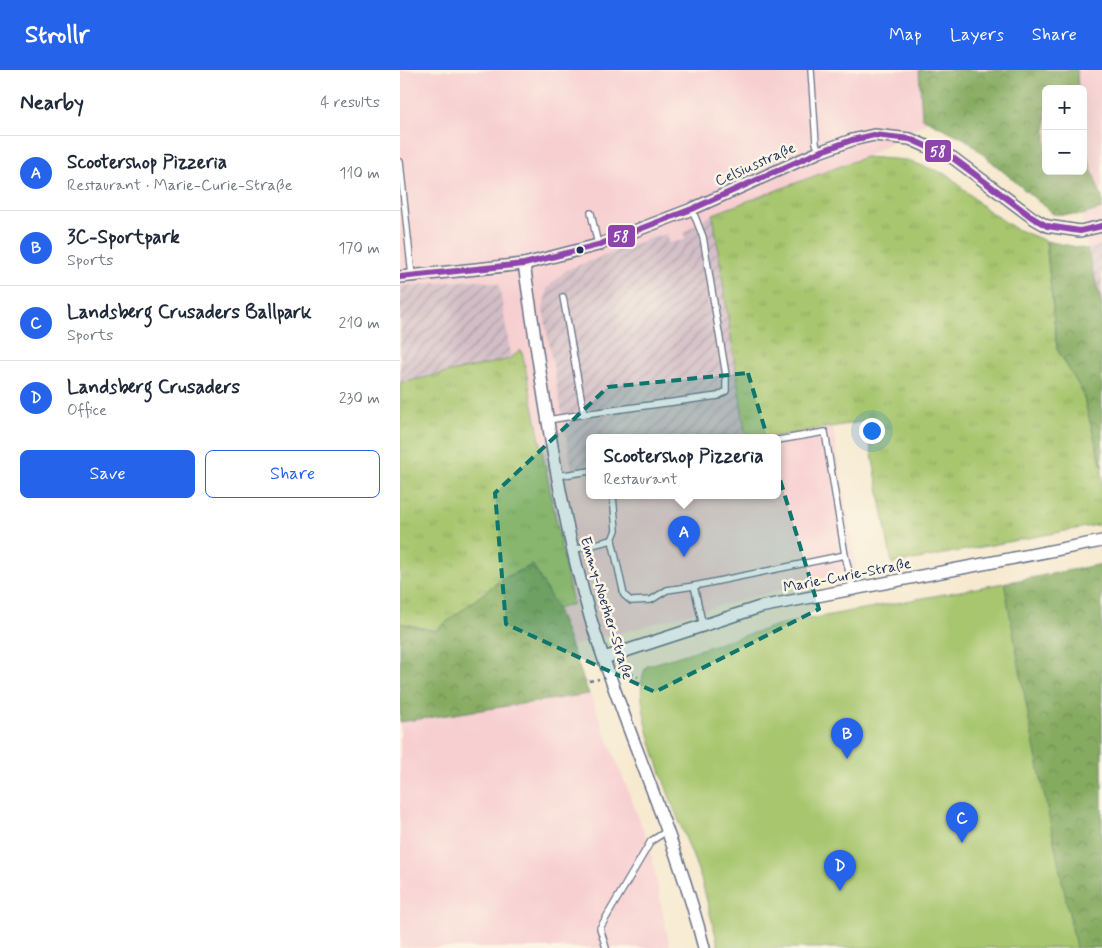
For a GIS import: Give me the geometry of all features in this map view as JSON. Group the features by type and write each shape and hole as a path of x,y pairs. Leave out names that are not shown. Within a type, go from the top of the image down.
{"street":[{"name":"Celsiusstraße","path":"406,276 524,264 598,245 692,209 819,152 852,140 874,135 910,139 953,158 1039,223 1067,231 1088,230 1102,226"},
{"name":"Emmy-Noether-Straße","path":"524,264 557,476 572,550 604,658 693,902 704,948"},
{"name":"Marie-Curie-Straße","path":"604,658 760,607 1102,541"}],"lane":[{"path":"811,70 816,143 819,152"},
{"path":"400,162 406,276"},
{"path":"548,420 718,396 726,391 726,375 703,237 692,209"},
{"path":"591,213 598,245"},
{"path":"563,297 584,414"},
{"path":"781,440 826,432 845,555 853,589"},
{"path":"557,476 586,472"},
{"path":"613,499 616,515 616,530 612,540 624,595 631,601 650,600 667,590 845,555"},
{"path":"572,550 612,540"},
{"path":"694,586 702,626"},
{"path":"606,948 600,928 651,841 667,831"}],"highlighted area":[{"path":"748,373 819,609 655,692 506,624 495,493 608,387"}],"shaded area":[{"path":"400,70 924,70 927,122 865,157 713,214 745,434 586,434 586,499 781,499 781,436 833,427 856,569 571,646 649,844 670,948 400,948"},
{"path":"1077,70 1102,70 1102,198 1087,156 1087,85 1078,85"},
{"path":"1102,209 1102,305 1087,249 1082,215"},
{"path":"713,214 745,434 586,434 586,467 572,469 543,310 547,289 566,270 654,237 667,234 668,243 685,240 684,232"},
{"path":"1102,245 1102,305 1087,249"},
{"path":"475,280 499,284 511,359 400,383 400,286"}],"green space":[{"path":"919,70 1077,70 1078,85 1042,85 1042,175 1087,175 1087,156 1102,198 1102,209 1082,215 1053,214 965,139 922,118"},
{"path":"865,157 906,160 948,175 987,210 1016,229 1046,241 1057,349 1082,391 1102,467 1102,524 892,564 866,421 781,435 745,434 713,214"},
{"path":"1046,241 1087,249 1102,305 1102,467 1082,391 1057,349"},
{"path":"518,351 522,351 573,604 557,609 532,565 502,579 435,631 400,623 400,383 510,359"},
{"path":"1102,564 1102,948 1076,948 1032,736 1004,583"},
{"path":"533,565 557,609 589,694 400,722 400,623 435,631 502,579"},
{"path":"1004,583 1032,736 1076,948 719,948 702,882 660,771 650,738 643,708 642,684 647,666 782,624"}],"transit line":[{"name":"58","path":"400,277 524,264 598,245 692,209 819,152 852,140 874,135 910,139 953,158 1033,218 1047,226 1080,231 1102,226"}],"place":[{"name":"Scootershop Pizzeria","path":"684,557"},
{"name":"3C-Sportpark","path":"847,759"},
{"name":"Landsberg Crusaders Ballpark","path":"962,843"},
{"name":"Landsberg Crusaders","path":"840,891"}]}
